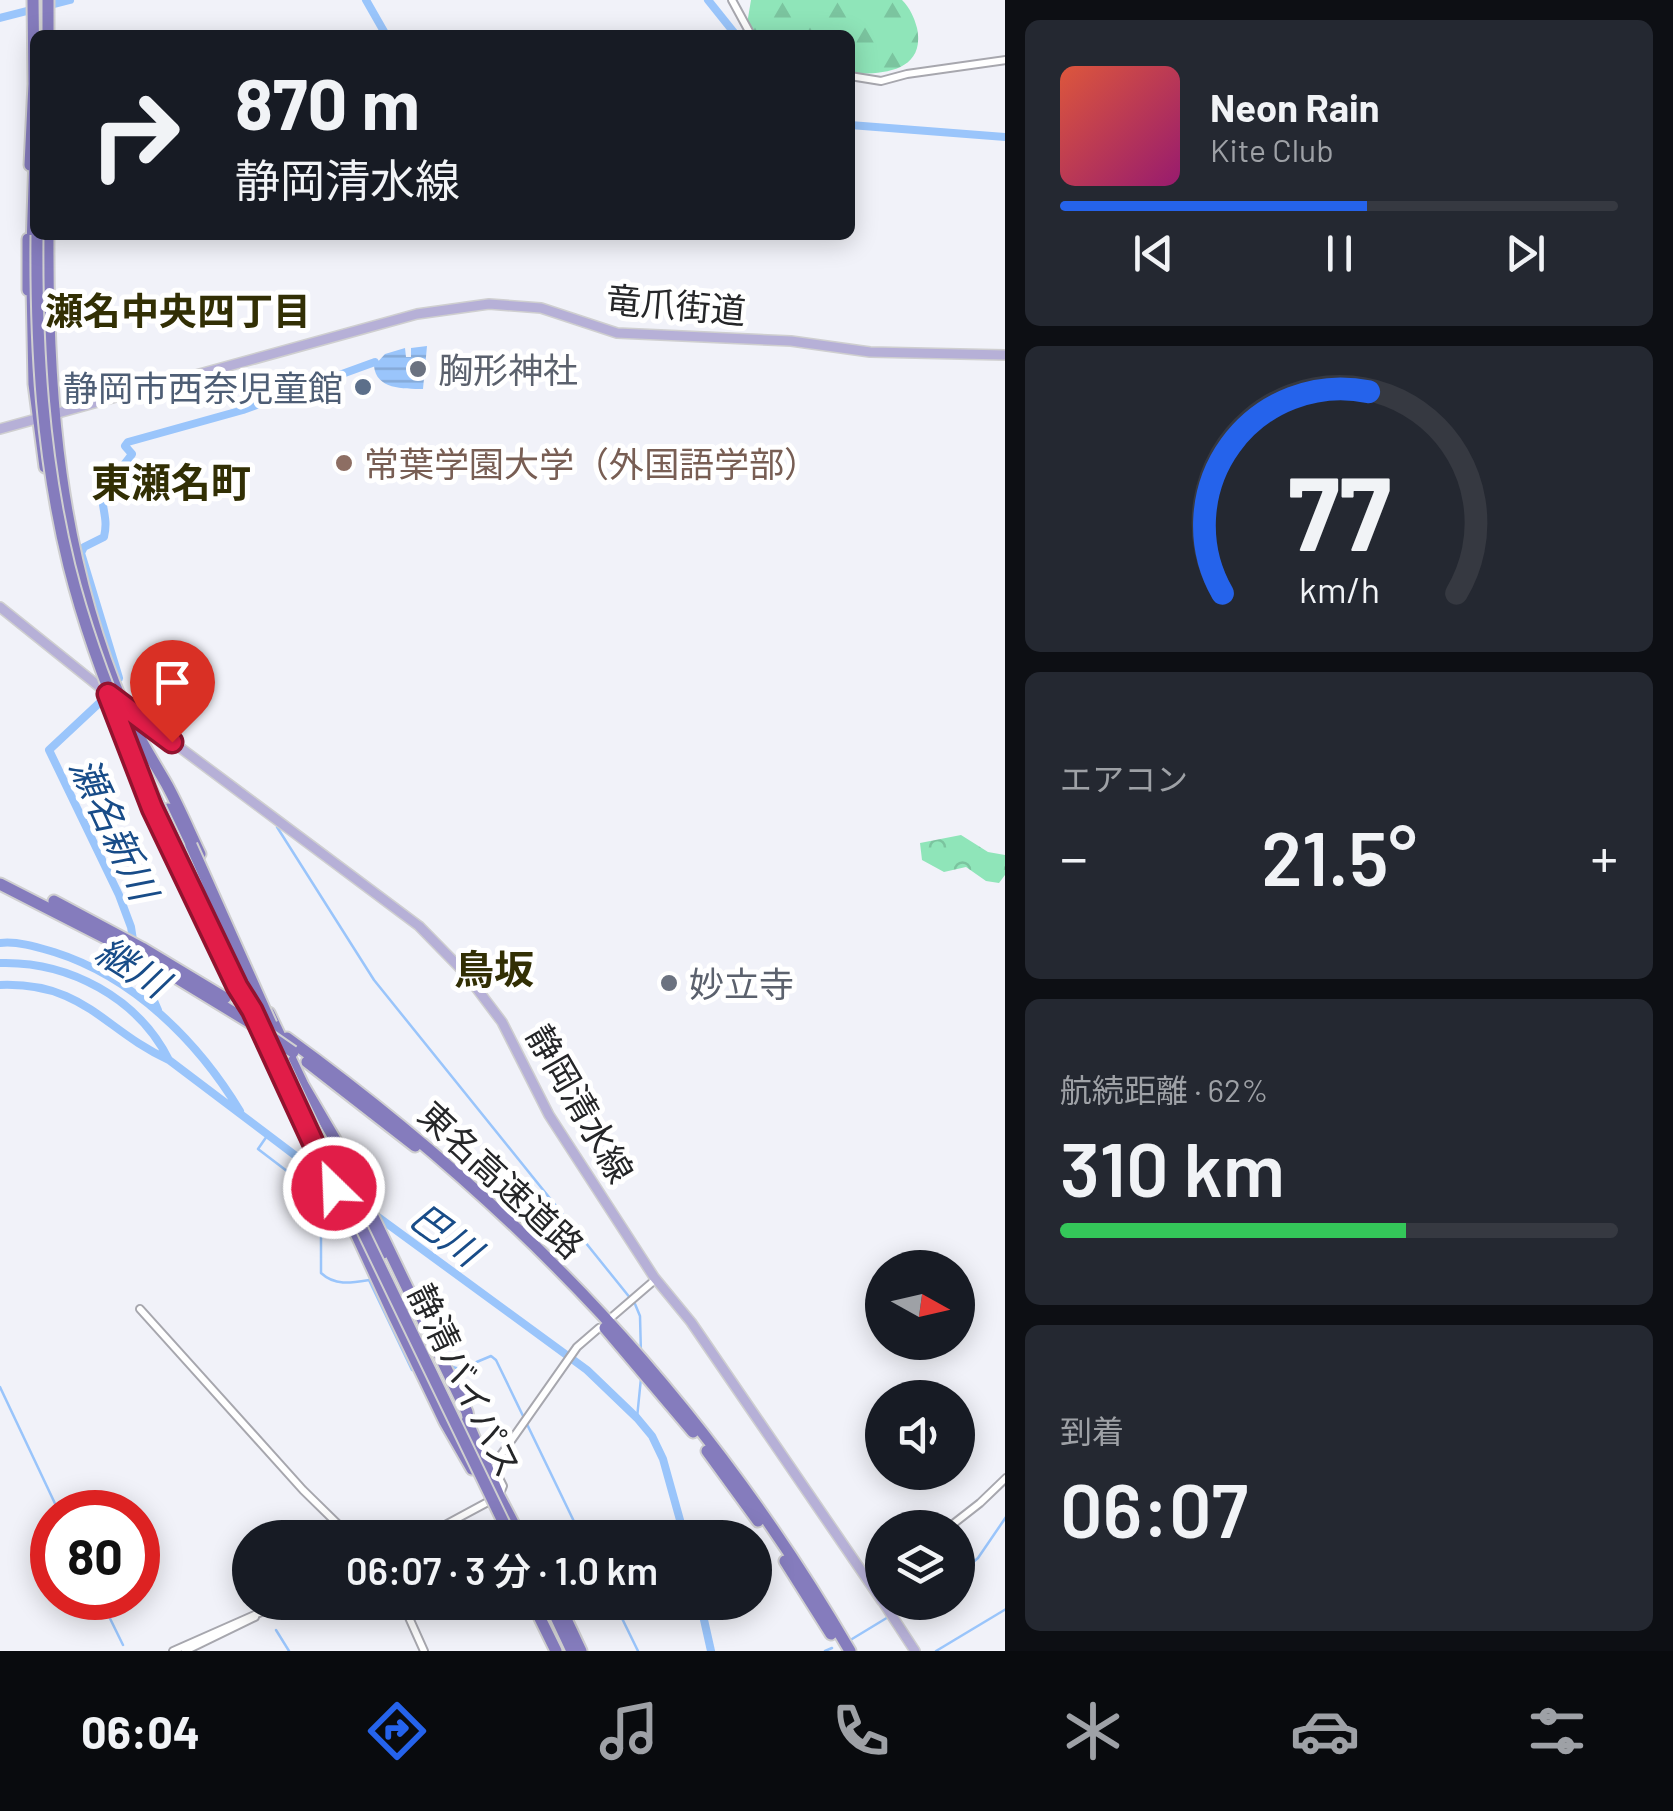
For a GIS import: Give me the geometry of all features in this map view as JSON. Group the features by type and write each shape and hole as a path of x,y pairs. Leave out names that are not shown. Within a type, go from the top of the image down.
{"highway":[{"path":"41,0 44,30"},
{"path":"39,30 41,0"},
{"path":"30,219 29,348 63,562 79,618 141,778 190,890 264,1035 451,1433 506,1520"},
{"path":"34,240 34,384"},
{"path":"44,240 48,370 64,500 87,599 123,705 214,884 303,1085 355,1179 466,1412 495,1500"},
{"path":"44,240 52,346 48,370"},
{"name":"静清バイパス","path":"44,240 43,341 49,424 67,532 85,600 124,712 364,1226 507,1520"},
{"path":"153,762 278,1039"},
{"path":"141,778 194,890 278,1039"},
{"name":"東名高速道路","path":"0,876 161,963 251,1018 402,1124 534,1248 634,1354 750,1495 850,1651"},
{"name":"東名高速道路","path":"0,884 41,899"},
{"name":"東名高速道路","path":"251,1018 397,1130 534,1248"},
{"path":"364,1226 472,1469"},
{"path":"364,1226 402,1286 470,1427"},
{"name":"東名高速道路","path":"657,1382 752,1511 841,1651"},
{"path":"553,1620 570,1650"},
{"path":"553,1620 570,1650"}],"main road":[{"name":"竜爪街道","path":"0,429 417,314 488,304 541,308 617,333 788,340 870,352 1005,355"},
{"name":"静岡清水線","path":"0,607 152,728 420,926 448,953 502,1022 549,1115 656,1279 692,1322 865,1576"},
{"path":"76,668 89,669 98,664"},
{"path":"136,733 152,728"},
{"name":"静岡清水線","path":"895,1620 915,1651"}],"street":[{"path":"732,0 748,30"},
{"path":"855,77 881,81 1005,60"},
{"path":"613,1316 656,1279"},
{"path":"140,1309 334,1520"},
{"path":"456,1520 495,1500 503,1486 495,1470 496,1462 577,1347 599,1328"},
{"path":"971,1510 1005,1479"},
{"path":"172,1651 239,1620"},
{"path":"185,1651 246,1620"},
{"path":"410,1620 424,1651"}],"green space":[{"path":"751,0 902,0 915,20 918,43 915,54 898,68 855,73 855,30 751,30 747,24"},
{"path":"961,835 988,852 1005,855 1005,875 999,883 986,881 966,867 944,872 922,860 920,843"}],"water":[{"path":"427,346 423,389 392,386 376,374 374,366 385,354 405,348 406,357 411,357 411,348"}],"waterway":[{"name":"継川","path":"0,18 70,0"},
{"name":"継川","path":"366,0 383,30"},
{"path":"708,0 732,30"},
{"path":"855,125 1005,137"},
{"name":"瀬名新川","path":"119,678 81,553 84,547 104,537 104,498 109,484 132,454 125,446 128,442 243,410 375,362"},
{"name":"瀬名新川","path":"110,693 49,750 119,895 131,927 136,959 158,1010"},
{"path":"277,827 374,980 635,1304 640,1316 641,1355"},
{"name":"継川","path":"0,943 21,944 83,963 136,995 183,1036 240,1111"},
{"path":"0,963 51,969 99,988 139,1018 169,1060"},
{"name":"巴川","path":"0,985 53,991 92,1010 169,1060 329,1181"},
{"path":"267,1136 258,1149 321,1197 321,1273 338,1282 369,1280 412,1370 416,1369"},
{"name":"巴川","path":"348,1195 587,1370 637,1418 652,1436 663,1459 680,1520"},
{"path":"449,1366 460,1369 491,1356 496,1360 573,1520"},
{"path":"637,1418 641,1378"},
{"path":"0,1387 49,1490"},
{"path":"975,1561 1005,1518"},
{"path":"936,1651 1005,1610"},
{"path":"111,1620 123,1645"},
{"path":"623,1620 638,1651"},
{"name":"巴川","path":"704,1620 711,1651"},
{"path":"852,1639 883,1620"},
{"path":"276,1630 289,1651"},
{"path":"825,1651 832,1648"}],"place":[{"name":"胸形神社","path":"418,369"},
{"name":"静岡市西奈児童館","path":"363,387"},
{"name":"常葉学園大学（外国語学部）","path":"344,463"},
{"name":"妙立寺","path":"669,983"}],"district":[{"name":"瀬名中央四丁目","path":"178,310"},
{"name":"東瀬名町","path":"171,481"},
{"name":"鳥坂","path":"494,968"}],"route":[{"path":"172,742 108,694 152,808 334,1188"}]}
